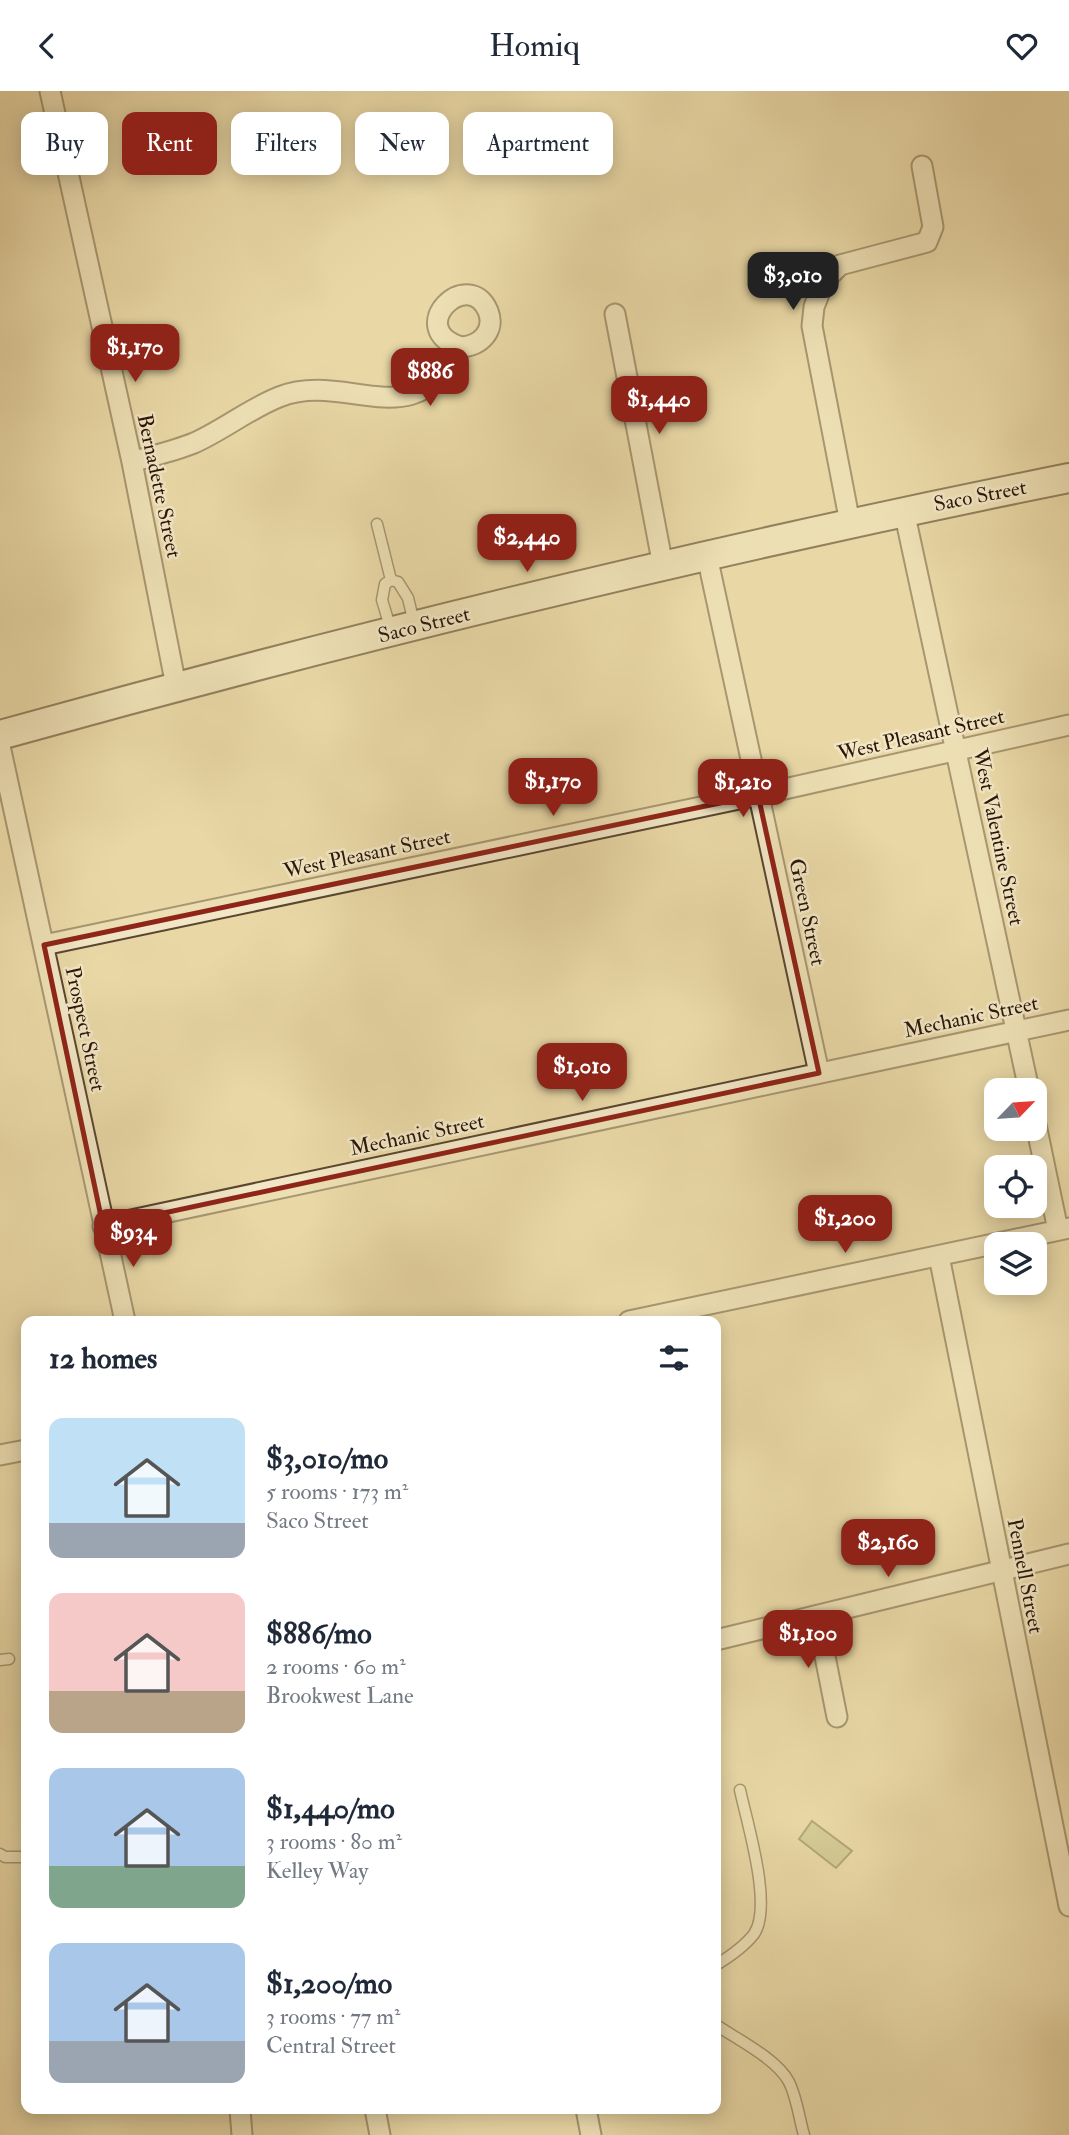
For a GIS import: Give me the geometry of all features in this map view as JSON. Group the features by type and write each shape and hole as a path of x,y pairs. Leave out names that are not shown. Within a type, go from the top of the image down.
{"main road":[{"name":"Saco Street","path":"0,735 176,686 663,566 904,511 1069,478"}],"street":[{"name":"Bernadette Street","path":"50,91 132,462 176,686"},
{"path":"850,523 812,326 814,307 824,281 840,265 927,241 933,227 922,166"},
{"path":"615,314 663,566"},
{"path":"132,462 194,443 281,396 312,390 384,398 410,395 435,384 450,367 461,347"},
{"name":"West Valentine Street","path":"904,511 1027,1078"},
{"name":"Green Street","path":"707,556 819,1073"},
{"name":"West Pleasant Street","path":"44,945 758,795 1069,725"},
{"name":"Prospect Street","path":"0,746 124,1316"},
{"name":"Mechanic Street","path":"103,1226 1069,1020"},
{"path":"653,1316 1064,1229 1041,1141"},
{"name":"Pennell Street","path":"939,1256 1069,1906"},
{"path":"0,1455 21,1451"},
{"path":"721,1639 1069,1555"},
{"path":"817,1616 837,1717"},
{"path":"240,2114 242,2135"},
{"path":"376,2114 380,2135"},
{"path":"587,2114 591,2135"}],"lane":[{"path":"377,524 391,580"},
{"path":"391,580 398,582 408,598 403,630 382,600 385,584 391,580"},
{"path":"721,1962 754,1933 761,1911 759,1881 740,1790"},
{"path":"0,1854 5,1857 21,1857"},
{"path":"721,2028 767,2059 783,2074 793,2093 804,2135"}],"highlighted area":[{"path":"758,795 819,1073 103,1226 44,945"}],"green space":[{"path":"812,1821 852,1851 836,1868 799,1839"}]}
